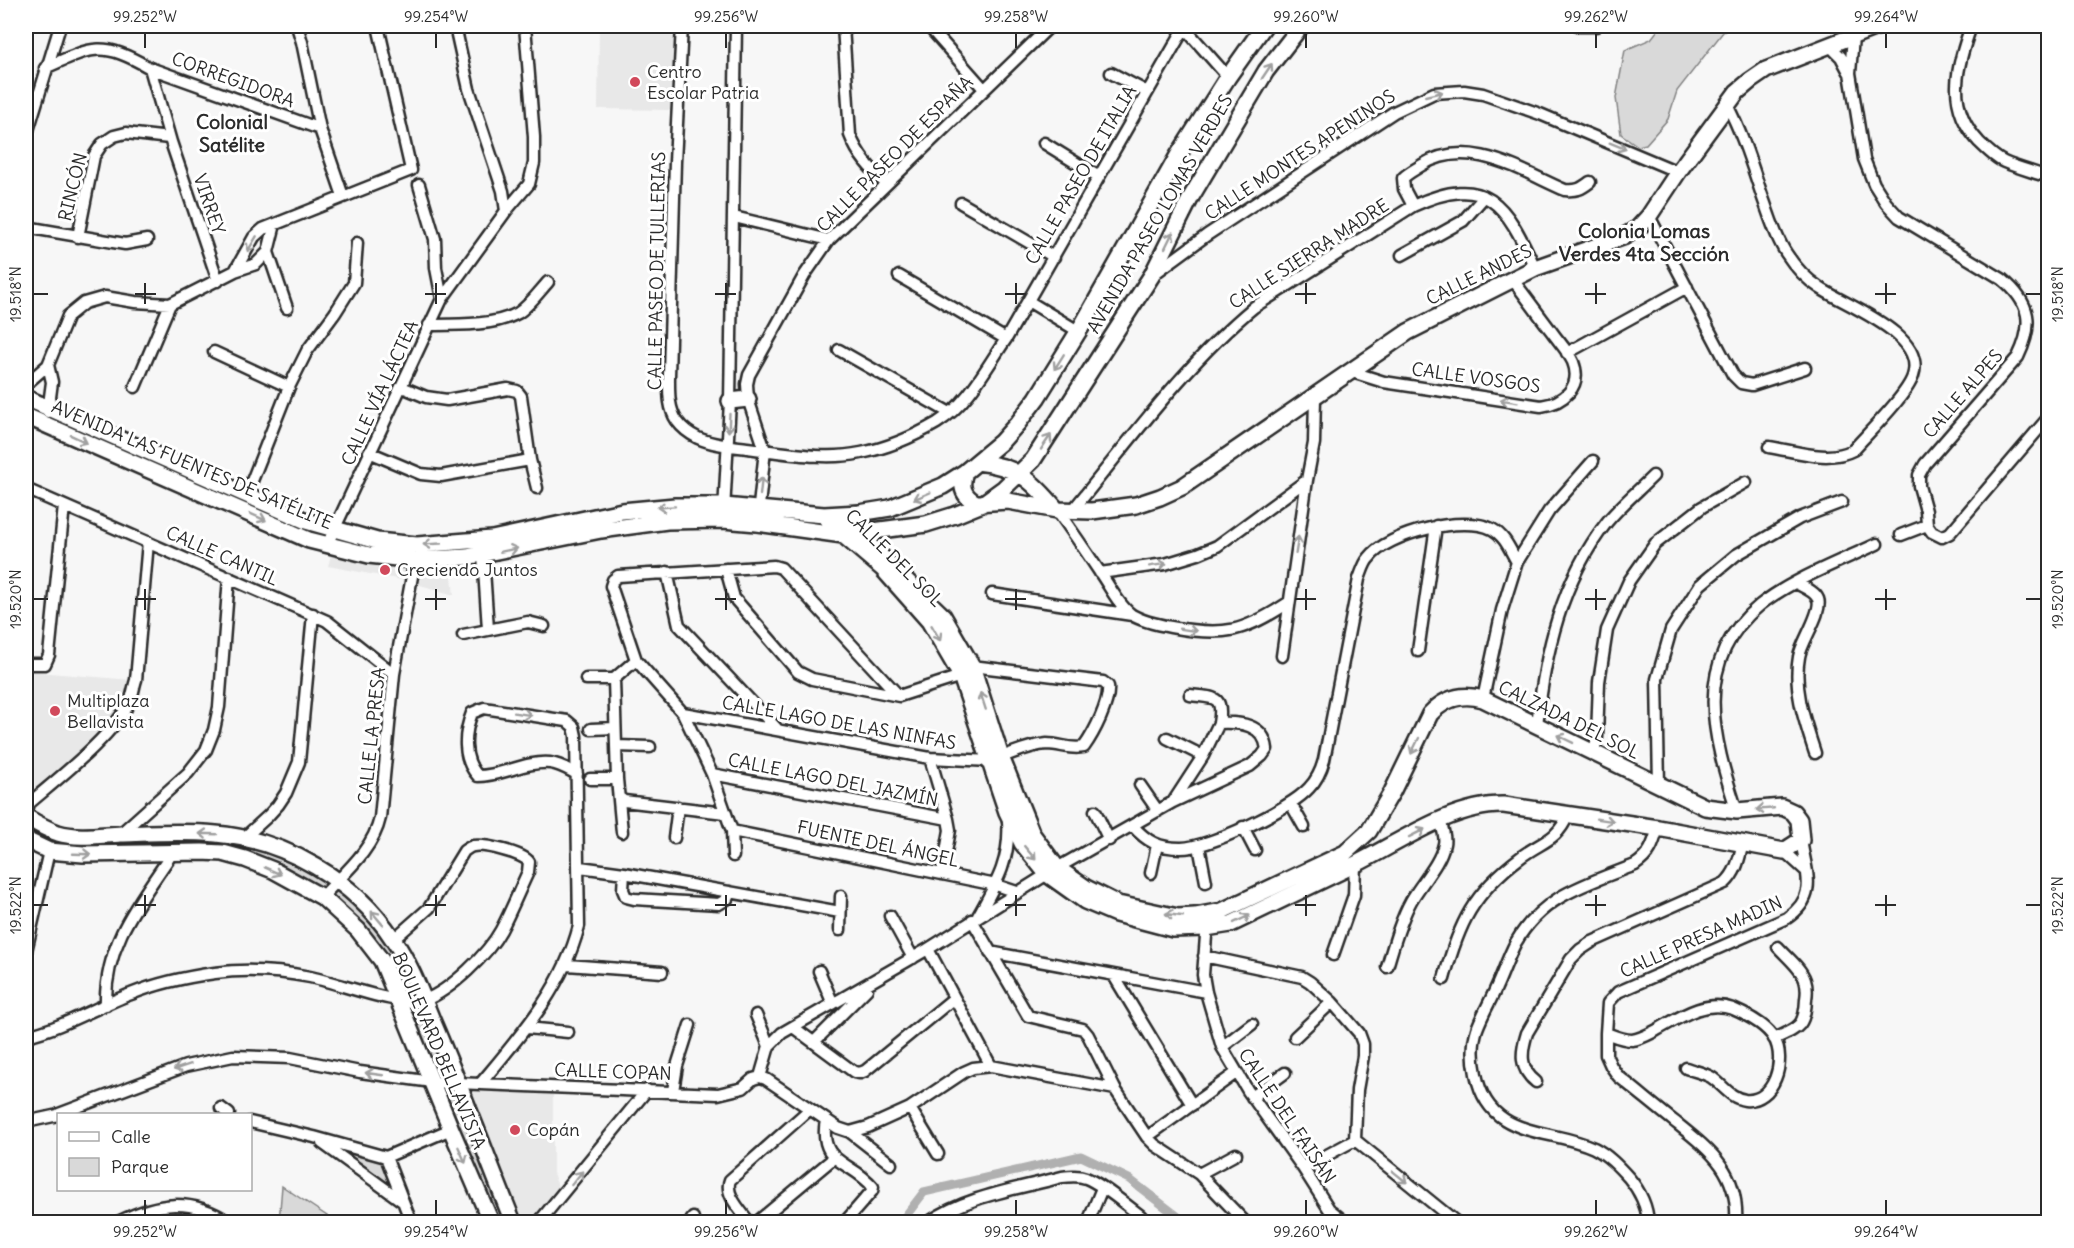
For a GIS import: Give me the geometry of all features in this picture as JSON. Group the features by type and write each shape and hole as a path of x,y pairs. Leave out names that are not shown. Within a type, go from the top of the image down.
{"main road":[{"name":"AVENIDA PASEO LOMAS VERDES","path":"831,515 890,508 943,486 1001,442 1018,423 1037,398 1078,331 1179,154 1264,26"},
{"name":"CALLE ANDES","path":"982,504 1008,501 1064,510 1112,509 1136,505 1182,487 1408,332 1535,267 1625,236 1638,228 1649,216 1727,105 1750,81 1766,70 1879,26"},
{"name":"AVENIDA PASEO LOMAS VERDES","path":"850,535 926,525 955,515 982,504 1020,473 1044,446 1152,275 1191,197 1266,71 1304,27"},
{"name":"AVENIDA LAS FUENTES DE SATÉLITE","path":"26,398 306,521 377,541 472,552 492,540 622,511 675,506 758,516 831,515"},
{"path":"730,401 747,399"},
{"name":"AVENIDA LAS FUENTES DE SATÉLITE","path":"26,416 309,540 369,555 415,560 631,525 724,513"},
{"path":"111,454 119,437"},
{"path":"982,504 972,500 964,492 962,482 971,467 999,465 1020,473 1064,510"},
{"path":"806,530 808,514"},
{"name":"CALLE DEL SOL","path":"831,515 929,621 966,671"},
{"name":"AVENIDA LAS FUENTES DE SATÉLITE","path":"758,516 806,530 850,535"},
{"path":"883,557 891,530"},
{"name":"CALLE DEL SOL","path":"850,535 883,557 943,616 966,671 996,759"},
{"name":"CALZADA DEL SOL","path":"996,759 1007,812 1022,843 1085,901 1116,914 1173,929 1207,921 1345,853 1369,831 1392,792 1430,714 1439,704 1448,699 1474,696 1483,699 1705,807 1737,811 1782,807 1792,812 1799,820 1801,840"},
{"name":"CALZADA DEL SOL","path":"996,759 1052,871"},
{"name":"CALZADA DEL SOL","path":"1207,921 1231,924 1440,821 1486,805 1504,805 1568,814 1784,851"},
{"name":"BOULEVARD BELLAVISTA","path":"26,817 60,834 90,836 205,833 245,837 270,845 337,880 374,914 394,939 424,1000 459,1083 513,1222"},
{"name":"BOULEVARD BELLAVISTA","path":"26,840 50,851 83,854 223,853 273,870 322,897 371,944 382,961 491,1222"},
{"path":"1784,851 1801,840"}],"street":[{"path":"26,132 60,26"},
{"path":"297,26 320,129 343,196"},
{"path":"235,271 254,237 263,229 411,170 378,26"},
{"path":"455,26 470,89 502,191 506,211"},
{"name":"CALLE VÍA LÁCTEA","path":"327,545 442,299 506,211 529,184 534,163 534,137 525,26"},
{"name":"CALLE PASEO DE TULLERIAS","path":"682,26 675,162 670,401 677,421 686,431 704,441 765,450"},
{"path":"724,513 730,401 736,26"},
{"path":"843,26 850,135 864,161 886,184"},
{"name":"CALLE PASEO DE ESPAÑA","path":"758,516 765,450 747,399 749,375 804,276 829,240 1049,26"},
{"path":"1184,26 1228,77"},
{"name":"CALLE PASEO DE ITALIA","path":"765,450 830,456 859,454 904,439 950,413 977,383 1006,339 1184,26"},
{"path":"1579,26 1596,26"},
{"path":"1971,26 1959,62 1957,84 1957,105 1964,120 1972,134 2002,162 2049,177"},
{"path":"930,28 984,89"},
{"name":"CALLE ALPES","path":"1853,37 1850,73 1864,159 1874,184 1886,203 1899,217 2002,279 2016,291 2025,305 2027,322 2025,342 2018,357 1925,464 1919,475 1919,486 1928,525"},
{"name":"CALLE ALPES","path":"1830,46 1841,57 1850,73"},
{"name":"CORREGIDORA","path":"45,68 92,49 110,49 126,54 150,68 320,129"},
{"name":"VIRREY","path":"150,68 169,138 218,280"},
{"path":"1111,73 1147,92"},
{"name":"CALLE MONTES APENINOS","path":"1152,275 1208,235 1394,112 1434,93 1464,90 1483,94 1540,114 1678,172"},
{"path":"1727,105 1740,129 1776,235 1785,252 1801,273 1818,287 1882,323 1900,337 1910,348 1914,361 1914,374 1907,388 1853,450 1842,456 1831,456 1769,447"},
{"name":"RINCÓN","path":"78,237 94,156 102,144 114,136 126,133 169,138"},
{"path":"1044,143 1099,177"},
{"path":"1413,206 1404,189 1403,178 1436,157 1447,154 1489,157 1565,190 1575,191 1590,182"},
{"path":"419,185 435,239 436,268 442,299"},
{"name":"CALLE SIERRA MADRE","path":"1064,510 1231,326 1254,307 1413,206 1440,195 1464,192 1484,197 1494,202 1509,216 1535,267"},
{"path":"1402,255 1463,221 1484,197"},
{"path":"961,203 1054,257"},
{"path":"1649,216 1733,375 1741,383 1752,384 1805,368"},
{"path":"734,217 829,240"},
{"path":"26,384 48,365 68,316 84,303 105,297 170,304 235,271 256,264 268,252 275,224"},
{"path":"26,227 125,244 147,240"},
{"path":"246,496 307,351 354,283 357,243"},
{"path":"268,252 287,308"},
{"path":"898,276 1006,339"},
{"name":"CALLE VOSGOS","path":"1349,371 1384,382 1541,406 1553,404 1565,398 1571,392 1575,382 1573,363 1513,280"},
{"path":"429,325 465,325 507,318 520,312 548,282"},
{"path":"1567,353 1687,287"},
{"path":"1028,301 1078,331"},
{"path":"135,387 170,304"},
{"path":"839,350 950,413"},
{"path":"214,352 290,387"},
{"path":"43,423 50,408 52,382 48,365"},
{"path":"402,387 426,397 447,400 508,389 517,391 521,396 530,460 537,488"},
{"path":"1282,656 1288,603 1314,443 1316,397"},
{"path":"1901,535 1928,525 1937,536 1942,537 1950,533 2049,418"},
{"path":"369,452 421,474 441,476 530,460"},
{"path":"1483,699 1502,610 1517,562 1549,511 1593,461"},
{"path":"1537,726 1556,620 1574,572 1607,522 1653,476"},
{"path":"1100,573 1165,564 1217,546 1307,480"},
{"path":"1594,753 1597,737 1599,682 1607,630 1629,581 1655,544 1702,507 1746,482"},
{"name":"CALLE CANTIL","path":"26,489 313,614 341,630 394,674"},
{"path":"1659,786 1657,680 1671,630 1700,585 1736,555 1800,518 1842,502"},
{"path":"26,664 45,664 49,655 64,506"},
{"path":"1064,510 1100,573 1132,615"},
{"path":"1133,826 1145,839 1157,845 1181,848 1199,846 1291,804 1309,788 1319,774 1324,760 1359,579 1369,557 1386,543 1436,526 1471,523 1492,529 1503,538 1517,562"},
{"path":"1418,651 1436,526"},
{"path":"26,806 93,747 131,699 136,680 148,542"},
{"path":"1737,811 1719,747 1713,711 1713,685 1720,659 1736,629 1761,605 1796,583 1877,544"},
{"path":"472,552 488,629"},
{"name":"CALLE LA PRESA","path":"322,897 369,845 377,832 394,674 415,560"},
{"path":"734,856 732,831 712,774 683,713 636,660 611,586 613,580 618,576 667,572 774,566 781,568 899,696"},
{"path":"726,569 734,598 798,672 812,679 899,696 966,671 1103,682 1108,686 1109,694 1091,737 1084,747 1073,749 1049,744 1032,746 996,759"},
{"path":"667,572 679,625 778,729"},
{"path":"120,834 188,773 206,750 214,730 219,706 229,577"},
{"path":"1796,583 1811,591 1818,599 1819,610 1799,656 1798,679 1801,708 1815,753"},
{"path":"993,594 1132,615 1194,632 1220,633 1261,621 1288,603"},
{"path":"245,837 278,805 300,762 313,614"},
{"path":"463,635 528,622 544,626"},
{"path":"586,679 614,679 636,660"},
{"path":"614,679 617,780 622,832"},
{"path":"1173,802 1203,756 1219,723 1222,709 1215,698 1190,695"},
{"path":"481,1083 532,1029 567,965 579,927 580,867 576,736 574,727 567,721 484,708 471,713 467,723 466,754 470,767 478,776 490,776 533,765 550,764 577,774"},
{"name":"CALLE LAGO DE LAS NINFAS","path":"683,713 930,758 996,759"},
{"path":"891,1164 850,1132 838,1128 766,1078 760,1077 769,1046 793,1027 927,950 1052,871 1173,802 1250,766 1267,749 1266,741 1258,729 1241,724 1219,723"},
{"path":"591,729 615,728"},
{"path":"1167,738 1203,756"},
{"path":"616,746 650,747"},
{"path":"930,758 950,830 942,874"},
{"name":"CALLE LAGO DEL JAZMÍN","path":"712,774 948,819"},
{"path":"590,779 617,780"},
{"path":"1140,785 1158,811"},
{"path":"620,798 624,801 725,813"},
{"path":"1291,804 1304,827"},
{"path":"674,838 678,807"},
{"path":"1095,811 1109,840"},
{"path":"974,919 996,885 1004,867 1009,834 1007,812"},
{"path":"1444,979 1454,940 1479,896 1506,868 1559,831 1568,814"},
{"path":"1387,967 1401,921 1440,856 1444,843 1444,832 1440,821"},
{"path":"1243,827 1255,850"},
{"path":"1648,1222 1638,1189 1611,1160 1595,1149 1529,1131 1509,1123 1493,1110 1479,1089 1473,1048 1477,1030 1516,943 1529,924 1543,908 1559,896 1635,866 1650,853 1658,828"},
{"name":"FUENTE DEL ÁNGEL","path":"732,831 996,885 1017,892"},
{"name":"CALZADA DEL SOL","path":"1801,840 1805,870"},
{"path":"1536,1082 1527,1075 1522,1062 1522,1047 1527,1033 1571,959 1592,942 1725,883 1737,867 1743,843"},
{"path":"1151,873 1157,845"},
{"path":"26,1036 163,983 215,973 244,971 310,977 400,1000 424,1000 452,984 478,960 500,932 528,872 529,862 525,856 518,854 471,846 464,851 429,908 394,939"},
{"path":"1199,846 1206,882"},
{"path":"26,951 50,851"},
{"path":"1784,851 1805,870"},
{"path":"106,1005 107,979 120,934 173,852"},
{"path":"1333,955 1354,895 1355,864"},
{"path":"580,867 840,912"},
{"name":"CALLE PRESA MADIN","path":"1736,1222 1734,1187 1724,1167 1710,1150 1618,1076 1611,1066 1606,1055 1608,1003 1618,992 1787,918 1799,909 1806,897 1808,883 1805,870"},
{"path":"624,873 623,890 626,897 634,899 719,904 724,903 730,892"},
{"path":"840,930 841,896"},
{"path":"890,916 913,958"},
{"path":"974,919 990,952 1028,1016 1083,1029 1115,1089 1147,1137 1155,1145 1199,1174 1245,1222"},
{"name":"CALLE DEL FAISÁN","path":"1207,921 1204,956 1206,992 1222,1047 1236,1073 1329,1209 1345,1222"},
{"path":"1774,1039 1792,1031 1803,1022 1807,990 1802,975 1778,947"},
{"path":"927,950 991,1066"},
{"path":"990,952 1206,992"},
{"path":"1204,956 1302,977 1332,1002 1359,1033 1363,1044 1363,1056 1357,1090 1355,1140"},
{"path":"567,965 662,972"},
{"path":"819,971 833,1004"},
{"path":"1114,976 1192,1105"},
{"path":"814,1042 876,980"},
{"path":"793,1027 860,1073 954,998"},
{"path":"1295,1037 1332,1002"},
{"path":"1606,1033 1632,1040 1644,1037 1688,1013 1703,1007 1717,1006 1732,1009 1766,1029 1774,1039 1778,1050 1774,1083 1767,1094 1756,1100 1744,1100 1732,1096 1709,1076 1686,1068"},
{"path":"756,1015 769,1046"},
{"path":"1222,1047 1252,1024"},
{"path":"673,1091 677,1066 690,1025"},
{"path":"532,1029 568,1032"},
{"name":"CALLE COPAN","path":"64,1113 186,1066 233,1056 290,1058 360,1072 432,1082 718,1094 743,1088 753,1079 760,1077"},
{"path":"850,1132 868,1128 910,1108 973,1068 991,1066 1115,1089"},
{"path":"1147,1137 1236,1073"},
{"path":"1252,1097 1285,1073"},
{"path":"539,1222 647,1090"},
{"path":"749,1222 729,1192 727,1186 730,1180 810,1108"},
{"path":"910,1108 938,1154"},
{"name":"CALLE COPAN","path":"26,1122 57,1115"},
{"path":"826,1120 825,1146 835,1158 873,1187 845,1222"},
{"path":"252,1122 314,1137 386,1158 451,1129"},
{"path":"314,1137 402,1201"},
{"path":"1303,1168 1355,1140"},
{"path":"1355,1140 1456,1222"},
{"path":"1199,1174 1236,1154"},
{"path":"386,1158 411,1222"},
{"path":"757,1222 835,1158"},
{"path":"929,1222 946,1210 968,1202 1062,1177 1084,1177 1141,1216"},
{"path":"1089,1222 1102,1188"},
{"path":"118,1222 151,1208 174,1205 197,1207 229,1222"}],"shaded area":[{"name":"Centro Escolar Patria","path":"599,26 675,26 670,110 598,109"},
{"path":"332,551 410,565 407,581 328,566"},
{"path":"451,567 454,595 417,584 421,568"},
{"name":"Multiplaza Bellavista","path":"26,671 132,680 128,696 120,712 104,731 26,802"},
{"name":"Copán","path":"459,1083 553,1087 553,1173 562,1197 535,1222 513,1222"}],"green space":[{"path":"1661,26 1733,26 1723,32 1677,91 1668,119 1646,144 1638,146 1621,134 1616,98 1625,50 1651,39"},
{"path":"26,822 42,831 215,833 316,867 394,939 513,1222 491,1222 400,1000 339,911 245,859 80,851 26,837"},
{"path":"314,1137 386,1157 402,1201"},
{"path":"282,1186 336,1222 279,1222"},
{"path":"180,1205 229,1222 168,1222"}],"waterway":[{"path":"901,1222 924,1192 1081,1156 1129,1179 1185,1222"}],"place":[{"name":"Centro Escolar Patria","path":"635,82"},
{"name":"Creciendo Juntos","path":"385,570"},
{"name":"Multiplaza Bellavista","path":"55,711"},
{"name":"Copán","path":"515,1130"}],"district":[{"name":"Colonial Satélite","path":"232,134"},
{"name":"Colonia Lomas Verdes 4ta Sección","path":"1644,242"}]}
